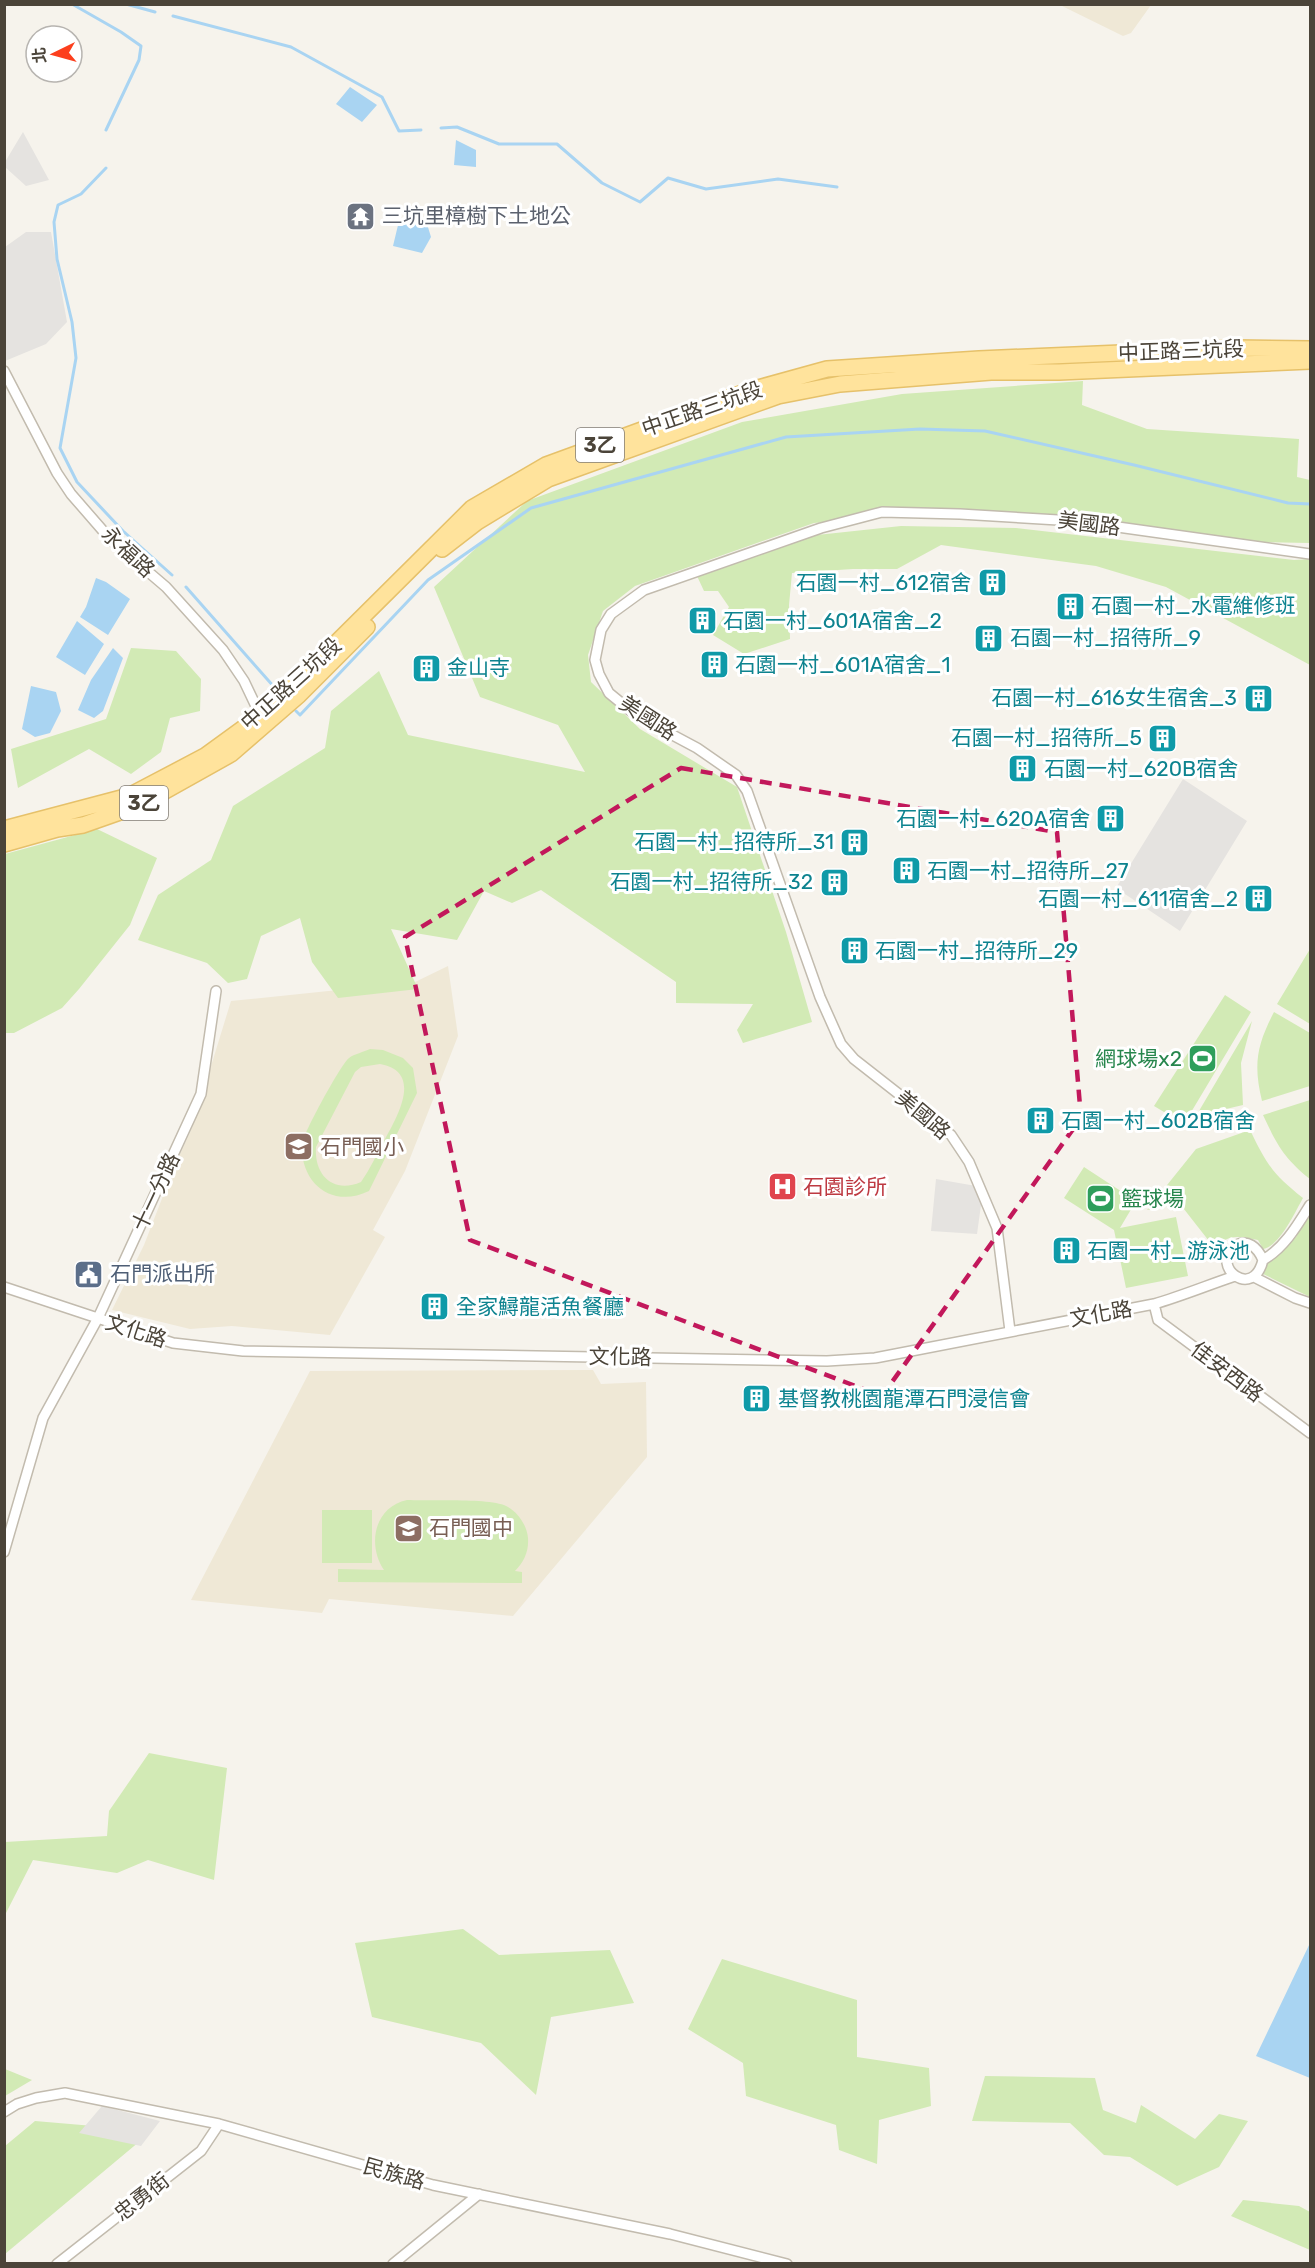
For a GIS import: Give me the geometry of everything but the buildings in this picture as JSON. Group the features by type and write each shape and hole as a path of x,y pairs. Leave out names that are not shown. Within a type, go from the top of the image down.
{"main road":[{"name":"中正路三坑段","path":"4,844 57,829 83,825 140,805 231,754 310,669 472,508 546,465 751,390 827,369 979,359 1225,349 1311,349"},
{"name":"中正路三坑段","path":"4,829 129,796 205,756 299,695 447,545 477,522 548,479 778,396 840,384 991,372 1059,372 1311,361"}],"street":[{"name":"永福路","path":"4,371 57,473 71,494 111,540 166,587 224,650 244,681 262,719"},
{"name":"美國路","path":"1010,1331 997,1228 969,1162 951,1135 854,1059 841,1044 820,997 747,791 736,776 697,748 637,716 609,693 595,660 601,630 611,614 644,590 821,528 882,512 1076,521 1311,554"},
{"name":"十一分路","path":"4,1552 43,1418 98,1318 201,1094 216,991"},
{"path":"1263,1260 1274,1254 1292,1234 1311,1205"},
{"path":"1235,1276 1228,1268 1227,1258 1231,1249 1240,1244 1251,1244 1259,1250 1263,1260 1254,1277 1295,1298 1311,1303"},
{"name":"文化路","path":"4,1287 173,1344 243,1351 827,1361 875,1358 1154,1304 1191,1294 1204,1286 1235,1276 1241,1279 1254,1277"},
{"name":"佳安西路","path":"1154,1304 1158,1320 1311,1433"},
{"name":"民族路","path":"4,2112 26,2101 64,2093 219,2124 433,2185 670,2234 787,2264"},
{"name":"忠勇街","path":"57,2264 201,2151 219,2124"},
{"path":"393,2264 479,2194"}],"highlighted area":[{"path":"681,768 1057,832 1081,1118 882,1396 470,1240 405,937"}],"shaded area":[{"path":"1060,5 1151,5 1131,33 1123,36"},
{"path":"23,132 49,180 26,186 5,167 5,162"},
{"path":"26,232 51,232 67,322 46,344 5,361 5,247"},
{"path":"1183,779 1247,821 1180,931 1116,888"},
{"name":"石門國小","path":"448,966 458,1036 405,1171 373,1230 385,1237 330,1335 232,1326 190,1329 112,1310 144,1245 192,1128 231,1001 415,982"},
{"path":"936,1179 976,1186 982,1198 977,1234 931,1231"},
{"name":"石門國中","path":"593,1370 601,1384 646,1382 647,1457 513,1616 329,1599 322,1613 191,1600 310,1371"},
{"path":"102,2106 160,2121 141,2146 79,2133"}],"green space":[{"path":"1083,381 1082,405 1147,429 1299,439 1297,477 1310,480 1310,543 1258,542 963,509 814,523 635,586 603,611 588,655 591,682 640,729 737,787 786,932 812,1022 743,1043 737,1030 753,1004 676,1003 676,982 541,890 512,903 484,891 457,940 391,929 418,989 338,998 312,962 300,918 261,936 247,979 228,983 207,963 138,940 158,895 211,860 233,806 325,748 331,711 379,671 408,735 585,772 558,725 480,697 434,587 527,501 742,422 902,394"},
{"path":"901,526 1016,528 1294,560 1310,559 1310,665 1166,587 1096,566 941,545 897,569 792,573 789,605 790,639 744,654 713,635 729,607 718,591 704,591 697,576 817,535"},
{"path":"131,648 176,651 201,679 200,711 170,718 161,752 131,774 89,749 18,788 11,749 106,719"},
{"path":"97,829 157,858 130,925 62,1008 14,1033 5,1033 5,854"},
{"path":"1310,949 1310,1024 1277,1004"},
{"name":"網球場x2","path":"1225,995 1251,1012 1184,1124 1154,1106"},
{"path":"1274,1012 1310,1033 1310,1086 1262,1101 1257,1065 1258,1055"},
{"path":"1252,1021 1241,1063 1243,1105 1196,1116"},
{"path":"370,1049 383,1050 403,1058 413,1068 417,1093 369,1191 343,1197 321,1189 313,1181 306,1170 302,1144 315,1114 345,1063 349,1058","holes":["380,1064 393,1069 401,1076 404,1086 400,1108 389,1131 361,1182 342,1186 334,1184 327,1180 318,1166 316,1147 355,1072 361,1067"]},
{"path":"1310,1100 1310,1179 1282,1150 1263,1115"},
{"path":"1250,1130 1272,1168 1303,1198 1286,1228 1269,1247 1263,1249 1258,1240 1234,1237 1224,1240 1216,1250 1180,1204 1147,1210 1196,1149"},
{"path":"1084,1167 1136,1201 1120,1228 1176,1217 1188,1276 1126,1288 1114,1230 1064,1198"},
{"path":"1310,1211 1310,1297 1259,1272 1266,1257 1280,1254 1296,1237"},
{"path":"407,1500 484,1501 504,1505 513,1510 523,1523 528,1538 525,1556 515,1571 522,1572 522,1583 338,1582 338,1569 384,1570 376,1550 377,1528 387,1510"},
{"path":"322,1510 372,1510 372,1563 322,1563"},
{"path":"149,1753 227,1768 214,1880 148,1860 117,1873 33,1860 5,1915 5,1842 107,1836 109,1811"},
{"path":"463,1929 499,1955 610,1950 634,2003 551,2017 536,2095 481,2043 372,2017 355,1943"},
{"path":"722,1959 857,2000 857,2057 929,2068 931,2106 879,2120 877,2164 839,2150 836,2125 746,2096 743,2063 688,2029"},
{"path":"5,2069 32,2080 5,2096"},
{"path":"985,2076 1095,2078 1103,2110 1136,2123 1141,2105 1195,2139 1219,2114 1248,2121 1219,2167 1177,2186 1130,2157 1104,2155 1070,2123 972,2121"},
{"path":"35,2121 152,2131 5,2254 5,2146"},
{"path":"1243,2200 1299,2206 1310,2212 1310,2250 1231,2216"}],"water":[{"path":"350,87 377,105 362,122 336,104"},
{"path":"456,140 476,150 476,167 454,165"},
{"path":"409,219 427,224 431,237 422,253 393,246 399,221"},
{"path":"96,578 106,582 130,599 108,635 80,617"},
{"path":"77,621 104,644 85,675 56,657"},
{"path":"113,648 123,658 103,711 94,718 78,710 91,680"},
{"path":"31,686 56,692 61,711 50,733 35,737 22,729"},
{"path":"1310,1943 1310,2078 1256,2056"}],"waterway":[{"path":"72,4 141,46 139,60 106,130"},
{"path":"126,4 155,12"},
{"path":"173,16 291,47 382,97 399,131 421,130"},
{"path":"441,128 457,127 499,144 557,144 602,183 640,202 668,178 706,189 778,179 837,187"},
{"path":"106,168 81,194 58,205 54,222 57,259 72,322 76,358 60,448 77,482 123,531 172,575"},
{"path":"296,711 300,715 428,580 531,508 786,437 920,429 985,431 1288,503 1310,504"},
{"path":"186,587 275,688"}],"place":[{"name":"三坑里樟樹下土地公","path":"361,216"},
{"name":"石園一村_612宿舍","path":"992,583"},
{"name":"石園一村_水電維修班","path":"1070,606"},
{"name":"石園一村_601A宿舍_2","path":"702,621"},
{"name":"石園一村_招待所_9","path":"989,638"},
{"name":"石園一村_601A宿舍_1","path":"714,665"},
{"name":"金山寺","path":"426,668"},
{"name":"石園一村_616女生宿舍_3","path":"1258,698"},
{"name":"石園一村_招待所_5","path":"1163,738"},
{"name":"石園一村_620B宿舍","path":"1023,769"},
{"name":"石園一村_620A宿舍","path":"1111,819"},
{"name":"石園一村_招待所_31","path":"855,842"},
{"name":"石園一村_招待所_27","path":"906,871"},
{"name":"石園一村_招待所_32","path":"834,882"},
{"name":"石園一村_611宿舍_2","path":"1259,899"},
{"name":"石園一村_招待所_29","path":"854,951"},
{"name":"網球場x2","path":"1203,1059"},
{"name":"石園一村_602B宿舍","path":"1040,1121"},
{"name":"石門國小","path":"299,1147"},
{"name":"石園診所","path":"782,1187"},
{"name":"籃球場","path":"1100,1199"},
{"name":"石園一村_游泳池","path":"1066,1251"},
{"name":"石門派出所","path":"89,1274"},
{"name":"全家鱘龍活魚餐廳","path":"435,1307"},
{"name":"基督教桃園龍潭石門浸信會","path":"757,1399"},
{"name":"石門國中","path":"408,1528"}]}
